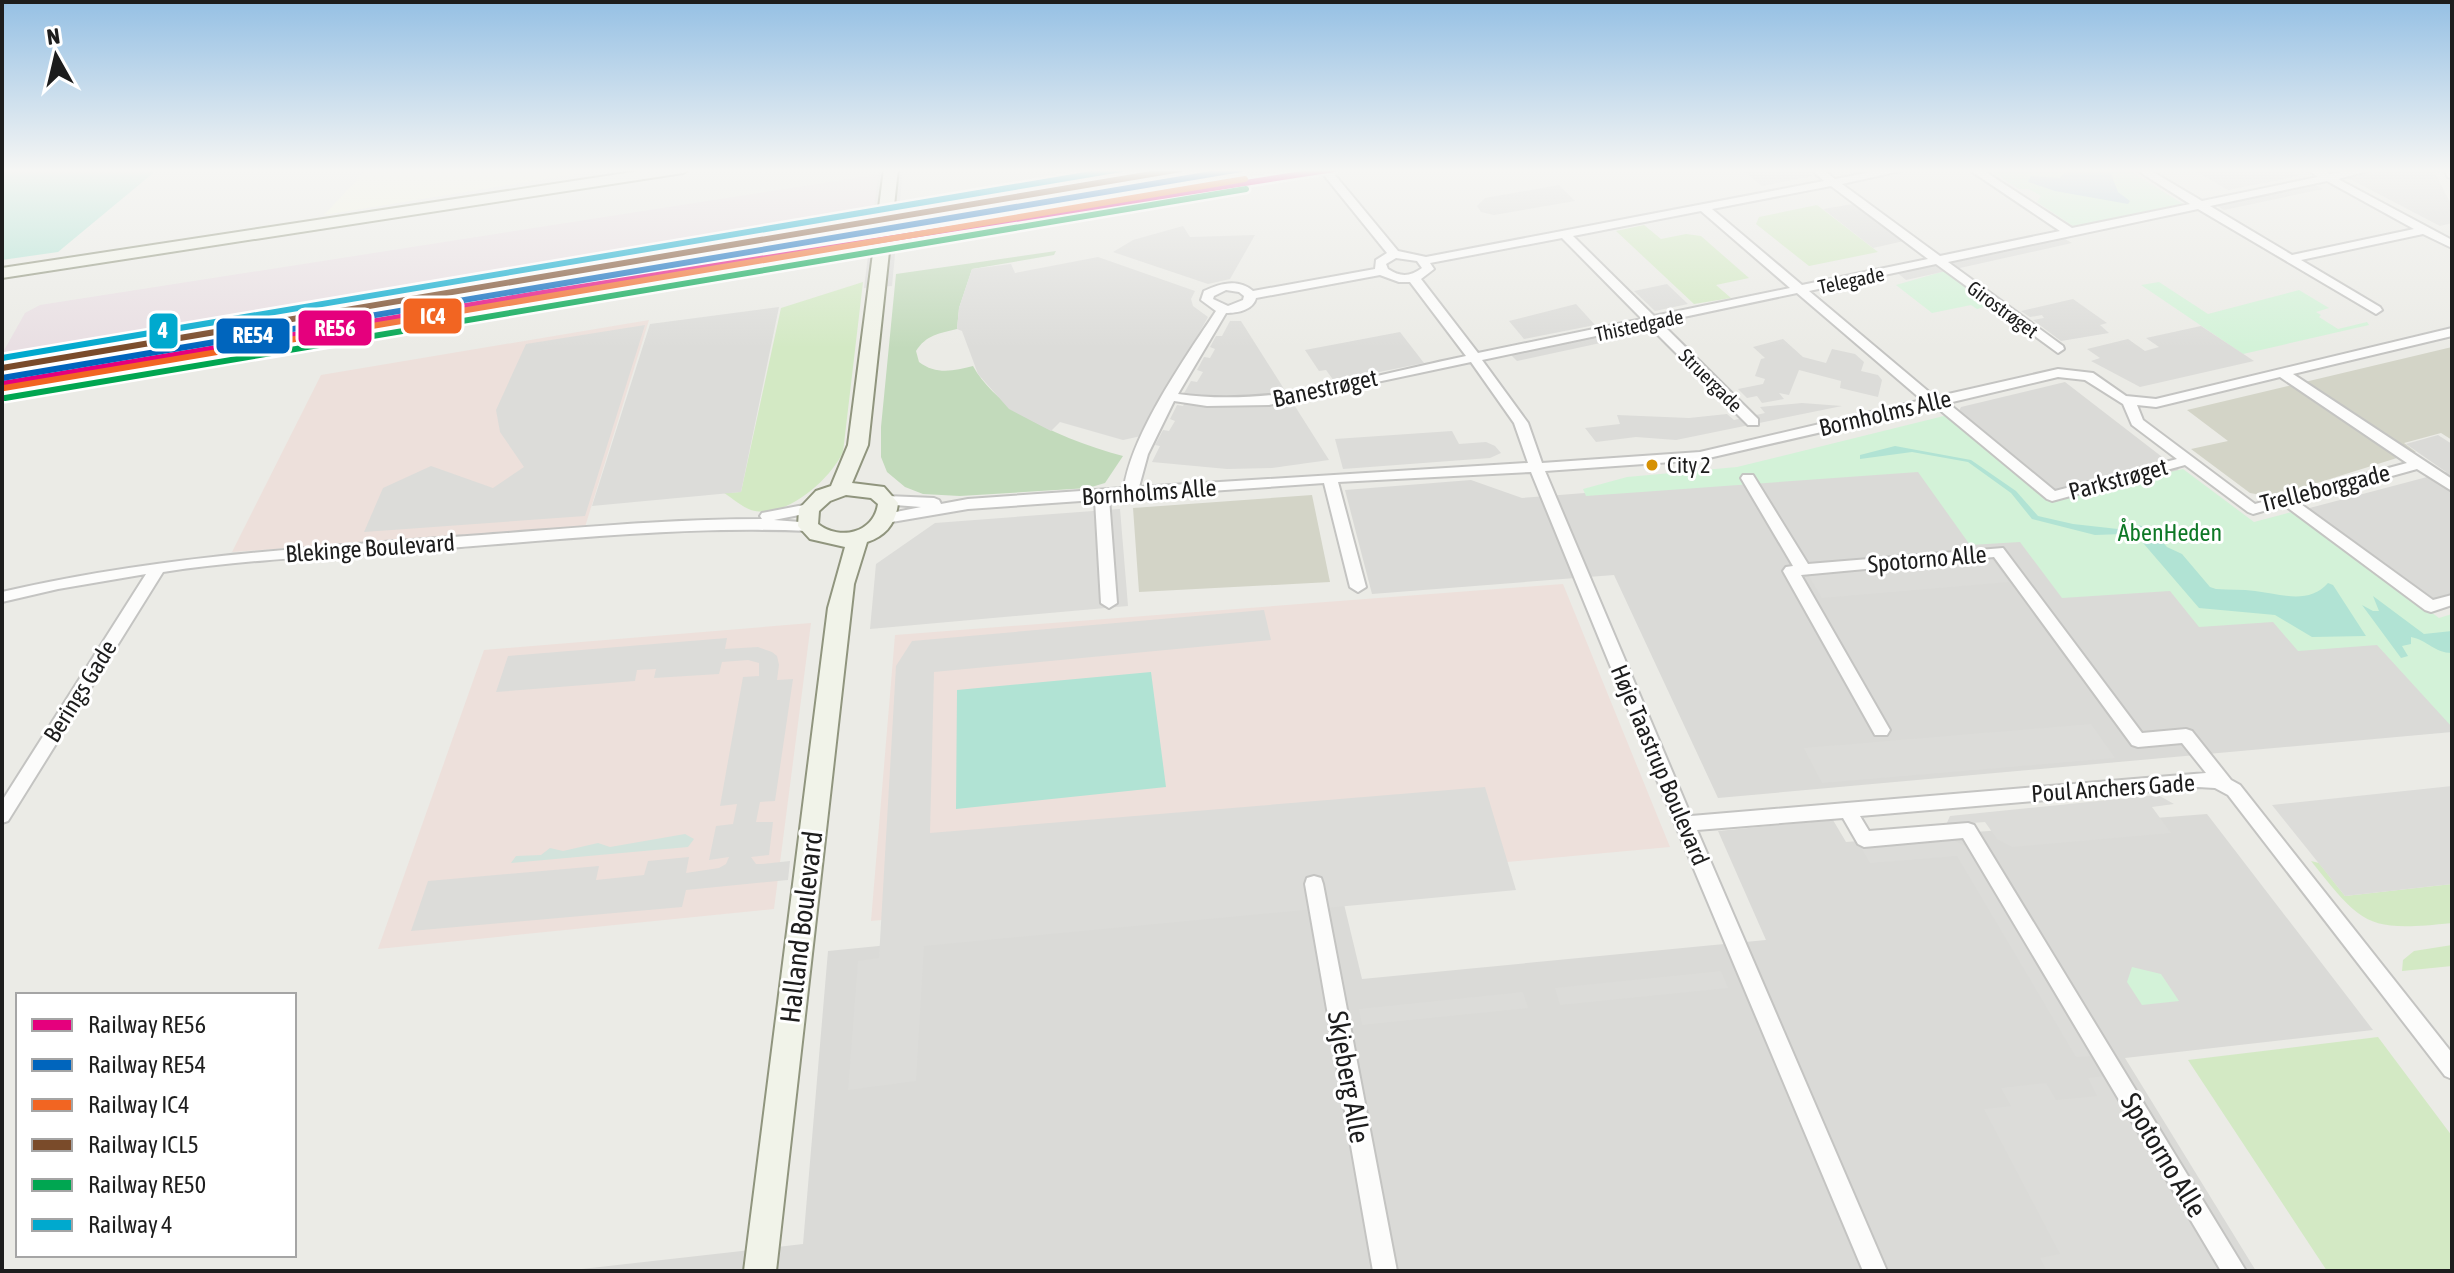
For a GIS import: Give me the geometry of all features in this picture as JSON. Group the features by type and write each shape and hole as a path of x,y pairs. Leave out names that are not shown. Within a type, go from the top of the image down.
{"street":[{"path":"2,273 294,228"},
{"path":"840,489 858,445 884,228"},
{"path":"1373,228 1394,254"},
{"path":"1382,271 1383,259 1394,254 1408,254 1425,261 1605,228"},
{"path":"1728,228 1935,402"},
{"name":"Girostrøget","path":"1895,228 2058,349"},
{"path":"2064,228 2071,233"},
{"name":"Telegade","path":"1801,291 2092,228"},
{"path":"2238,228 2376,310"},
{"path":"2422,228 2452,245"},
{"path":"2289,259 2429,232 2452,232"},
{"name":"Struergade","path":"1566,236 1753,422"},
{"path":"1250,295 1249,302 1242,307 1223,309 1209,303 1207,297 1211,291 1231,286 1250,295 1382,271 1395,278 1413,278 1428,269 1425,261"},
{"name":"Høje Taastrup Boulevard","path":"1413,278 1476,357 1521,423 1545,492 1875,1271"},
{"name":"Thistedgade","path":"1476,357 1801,291"},
{"path":"1131,493 1131,479 1144,447 1223,309"},
{"path":"2129,402 2156,403 2452,330"},
{"name":"Banestrøget","path":"1172,397 1207,402 1269,401 1476,357"},
{"name":"Bornholms Alle","path":"886,510 1330,478 1700,456 2068,372 2088,376 2117,398 2129,402"},
{"path":"2282,373 2450,483"},
{"name":"Parkstrøget","path":"1935,402 2052,496 2188,460"},
{"name":"Trelleborggade","path":"2129,402 2137,422 2253,509 2419,464"},
{"path":"858,445 867,488"},
{"path":"1330,478 1358,587"},
{"path":"1748,478 1803,569 1791,571 1881,730"},
{"path":"867,488 877,492 886,510 872,532 858,538 823,538 808,517 823,496 840,489 867,488"},
{"path":"1102,495 1109,603"},
{"path":"2286,500 2431,606 2452,600"},
{"name":"Blekinge Boulevard","path":"2,597 158,567 262,556 808,517"},
{"name":"Halland Boulevard","path":"760,1271 843,584 858,538"},
{"name":"Halland Boulevard","path":"836,540 843,584"},
{"name":"Spotorno Alle","path":"1803,569 1998,552 2138,740 2186,736 2224,783"},
{"name":"Berings Gade","path":"2,816 158,567"},
{"name":"Poul Anchers Gade","path":"1684,824 2198,780 2224,783 2240,797 2452,1069"},
{"name":"Spotorno Alle","path":"1847,809 1864,839 1968,830 2234,1271"},
{"name":"Skjeberg Alle","path":"1314,884 1385,1271"}],"shaded area":[{"path":"532,228 874,228 871,254 496,312 2,396 2,354 25,313 40,305"},
{"path":"1174,228 1185,228 1190,237 1255,235 1230,279 1208,284 1113,252 1133,240"},
{"path":"1848,228 1887,228 1904,241 1873,248"},
{"path":"2060,236 2072,243 1906,280 1895,271"},
{"path":"1098,257 1195,291 1191,299 1193,306 1208,317 1141,436 1123,440 1060,422 1051,431 1009,409 978,374 962,331 957,329 959,308 972,269 1011,264 1015,273"},
{"path":"1667,284 1688,304 1655,311 1634,291"},
{"path":"2073,299 2107,323 2100,325 2109,333 2061,341 2033,320 2044,318 2042,315 2030,317 2021,311"},
{"path":"1576,304 1595,325 1524,339 1509,321"},
{"path":"779,307 741,492 592,506 650,324"},
{"path":"649,320 585,527 232,552 321,375"},
{"path":"1230,321 1241,321 1329,460 1272,468 1227,469 1152,462 1160,446 1155,445 1163,430 1169,431 1175,421 1170,419 1177,405 1183,406 1189,396 1183,395 1191,381 1197,382 1203,372 1197,370 1204,357 1210,358 1215,349 1210,347 1216,336 1222,336"},
{"path":"1632,324 1642,334 1517,361 1508,352"},
{"path":"645,325 585,516 364,532 383,488 431,466 493,488 524,467 500,432 496,410 526,344"},
{"path":"2201,326 2254,361 2140,387 2091,361 2100,358 2087,349 2128,339 2145,351 2159,347 2146,338"},
{"path":"1400,332 1424,363 1334,381 1326,370 1319,371 1305,350"},
{"path":"1783,339 1803,357 1826,363 1832,349 1855,354 1864,362 1861,371 1878,375 1882,380 1878,397 1840,388 1841,381 1799,370 1789,395 1779,393 1784,399 1762,403 1757,396 1747,398 1738,389 1763,384 1765,379 1755,376 1761,359 1765,358 1753,347"},
{"path":"2452,347 2452,440 2441,433 2404,443 2416,452 2272,497 2250,493 2191,449 2228,441 2187,410"},
{"path":"2065,382 2249,524 2446,472 2406,444 2438,435 2452,444 2452,600 2364,626 2452,715 2452,732 1718,798 1614,575 1372,594 1345,490 1471,480 1522,498 1930,466 1961,407"},
{"path":"1802,403 1842,406 1676,440 1636,437 1596,442 1585,428 1620,424 1617,415 1689,418 1727,414 1734,420 1765,413 1760,407"},
{"path":"1452,431 1459,444 1486,442 1501,453 1490,458 1343,469 1335,439"},
{"path":"1312,495 1330,582 1139,592 1133,508"},
{"path":"1120,509 1128,606 870,629 876,564 935,523"},
{"path":"1991,558 2009,582 1822,598 1807,573"},
{"path":"1563,584 1670,847 871,921 895,635"},
{"path":"1264,610 1271,640 934,672 930,833 1485,787 1516,890 924,946 916,1081 848,1090 858,961 879,958 896,666 912,641"},
{"path":"811,623 774,909 378,949 484,650"},
{"path":"727,638 725,649 758,647 772,652 777,656 779,665 777,680 793,679 775,801 760,802 756,822 773,822 769,855 751,857 756,864 790,861 788,880 686,890 682,907 411,931 428,881 599,866 596,880 644,875 648,861 689,857 686,873 726,864 729,857 709,860 716,826 733,824 737,804 720,806 743,677 759,676 759,663 748,660 722,662 719,674 654,678 656,669 637,670 635,681 496,692 508,656"},
{"path":"2091,724 2115,758 1822,783 1804,748"},
{"path":"2452,786 2452,884 2345,896 2272,805"},
{"path":"2158,795 2174,804 2152,807 2171,833 2012,847 1997,839 1985,822 1946,825 1950,816"},
{"path":"2207,814 2373,1030 2125,1058 2256,1271 564,1271 803,1244 828,951 1343,900 1362,979 1766,940 1718,831 1833,820 1846,842"},
{"path":"685,834 694,839 688,847 511,863 516,856 541,855 550,848 563,851 598,843 610,847"},
{"path":"1955,841 1969,848 2093,1056 2076,1057 1957,856 1870,863 1862,849"},
{"path":"1721,971 1728,988 1560,1005 1555,988"},
{"path":"1523,992 1528,1008 1362,1025 1359,1009"},
{"path":"2105,1076 2220,1271 2047,1271 2040,1258 2060,1254 1984,1109 2011,1106 2001,1088 2046,1083 2056,1100 2097,1096 2088,1078"}],"green space":[{"path":"2,228 86,228 58,252 2,260"},
{"path":"1648,228 1661,239 1686,234 1701,236 1749,278 1716,285 1731,298 1694,304 1616,231"},
{"path":"1762,228 1847,228 1878,252 1809,266"},
{"path":"1056,251 1054,255 972,269 959,308 957,329 924,341 916,351 919,362 939,370 973,366 1001,399 1039,424 1082,443 1123,456 1105,483 1088,488 960,496 923,494 905,487 887,472 881,457 881,427 896,274"},
{"path":"1945,271 1991,305 1977,309 1971,305 1932,313 1896,285"},
{"path":"863,282 843,452 817,485 792,503 764,512 748,509 724,493 741,492 781,308"},
{"path":"2159,282 2208,314 2299,290 2329,308 2316,312 2338,329 2367,322 2369,325 2243,354 2141,285"},
{"name":"ÅbenHeden","path":"1960,412 2061,498 2183,469 2254,522 2295,511 2439,618 2452,614 2452,727 2377,645 2298,651 2273,622 2199,627 2170,591 2062,598 2020,542 1970,545 1918,472 1586,496 1583,489 1627,477 1737,467"},
{"path":"1895,446 1971,460 2016,491 2038,516 2118,529 2123,534 2095,535 2032,519 2011,493 1968,462 1912,452 1860,459 1860,455"},
{"path":"2125,522 2150,528 2167,547 2182,554 2210,587 2216,589 2303,596 2320,590 2328,583 2333,585 2366,636 2312,637 2275,615 2199,608"},
{"path":"2373,596 2424,634 2452,631 2452,653 2411,637 2411,644 2402,646 2408,656 2401,658 2362,605 2379,611"},
{"path":"1151,672 1166,787 956,809 957,690"},
{"path":"2311,861 2319,863 2345,896 2452,884 2452,923 2401,926 2369,920 2343,899"},
{"path":"2452,945 2452,966 2402,971 2403,960 2414,951"},
{"path":"2132,967 2161,974 2179,1001 2142,1005 2127,982"},
{"path":"2378,1037 2452,1136 2452,1271 2327,1271 2188,1060"}],"pier":[{"path":"872,228 897,228 892,286 864,288"}],"rail line":[{"name":"4","path":"2,358 769,228"},
{"name":"ICL5","path":"2,368 829,228"},
{"name":"RE54","path":"2,378 889,228"},
{"name":"IC4","path":"4,388 952,228"},
{"name":"RE56","path":"2,384 543,293 955,228"},
{"name":"RE50","path":"5,398 1012,228"}],"place":[{"name":"City 2","path":"1652,465"}]}
